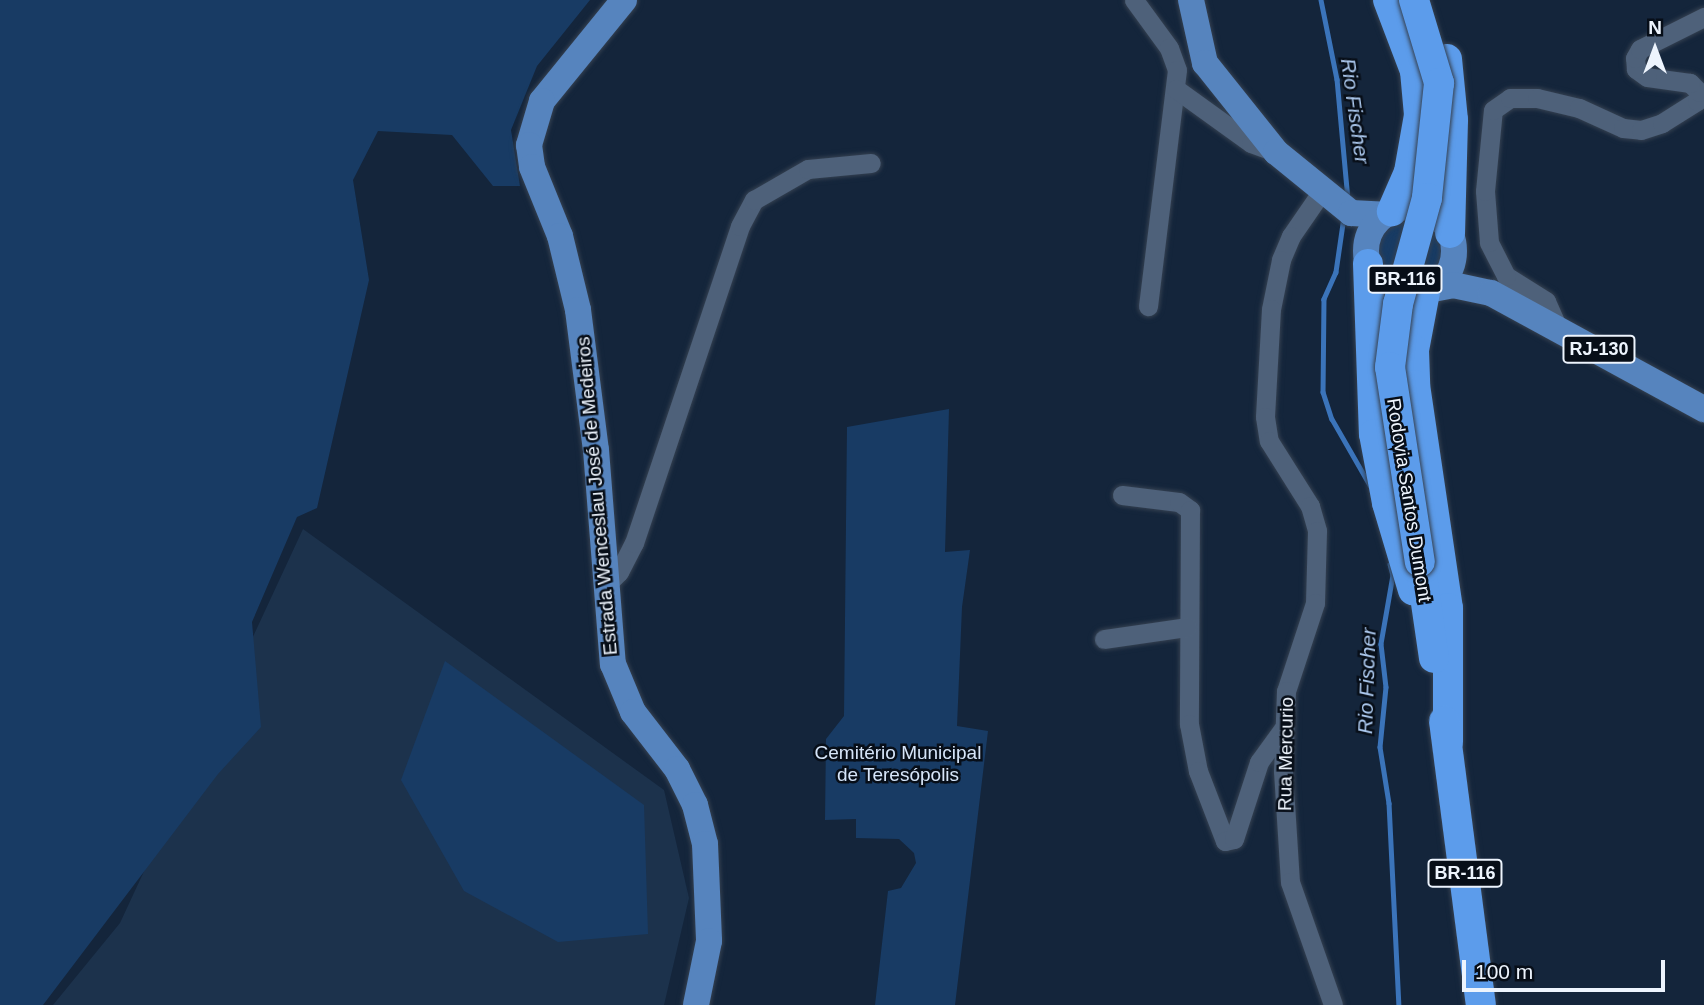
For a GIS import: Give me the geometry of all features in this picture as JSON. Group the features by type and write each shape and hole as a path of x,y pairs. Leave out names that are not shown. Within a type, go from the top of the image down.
{"highway":[{"path":"1388,0 1415,71 1419,115 1409,172 1389,213"},
{"name":"Rodovia Santos Dumont","path":"1414,0 1439,83 1438,110 1427,198 1398,304 1390,367 1448,742 1481,1005"},
{"path":"1426,0 1441,37 1452,92 1452,243"},
{"path":"1367,257 1374,434 1405,570 1430,635"},
{"path":"1429,291 1414,350 1415,385 1448,608 1448,742"}],"main road":[{"name":"Estrada Wenceslau José de Medeiros","path":"624,0 542,101 529,145 532,167 560,236 579,310 596,450 610,652 618,683 633,712 677,769 700,822 708,869 709,941 696,1005"},
{"path":"1191,0 1205,63 1276,152 1339,204 1367,257"},
{"path":"1339,204 1389,213"},
{"name":"RJ-130","path":"1389,213 1421,209 1434,214 1490,293"},
{"path":"1367,257 1368,235 1389,213"},
{"path":"1429,291 1450,271 1452,243"},
{"name":"RJ-130","path":"1367,257 1390,290 1410,295 1453,285 1490,293 1556,326 1704,409"}],"street":[{"path":"1134,0 1169,48 1177,80 1148,306"},
{"path":"1556,326 1546,301 1506,276 1489,242 1485,191 1493,110 1510,98 1537,98 1579,108 1623,128 1641,130 1662,123 1697,102 1699,92 1690,83 1647,77 1636,69 1635,58 1640,49 1704,17"},
{"path":"1177,80 1251,143 1276,152"},
{"path":"604,587 619,572 634,543 740,226 754,200 808,169 872,163"},
{"name":"Rua Mercurio","path":"1333,1005 1290,882 1283,729 1286,691 1315,603 1319,574 1310,506 1269,441 1265,416 1271,309 1291,236 1339,204"},
{"path":"1122,495 1179,502 1190,510 1187,627 1192,746 1225,841 1234,839 1259,762 1283,729"},
{"path":"1104,639 1187,627"}],"shaded area":[{"path":"303,529 664,790 689,898 664,1005 53,1005 120,923"}],"green space":[{"path":"0,0 590,0 537,66 511,130 520,186 493,186 452,135 378,131 353,180 369,280 317,508 297,517 252,622 261,727 218,774 43,1005 0,1005"},
{"path":"1406,218 1389,282 1376,260 1377,240 1385,228"},
{"path":"1434,226 1443,239 1443,265 1437,277 1416,288"},
{"name":"Cemitério Municipal de Teresópolis","path":"949,409 945,552 970,550 962,607 957,726 988,731 955,1005 875,1005 888,891 901,888 916,863 914,853 899,839 856,838 856,819 825,820 826,739 844,716 847,427"},
{"path":"445,661 644,805 648,934 558,942 464,891 401,780"}],"waterway":[{"name":"Rio Fischer","path":"1321,0 1337,79 1348,199"},
{"name":"Rio Fischer","path":"1344,217 1336,272 1324,299 1323,392 1332,419 1370,485"},
{"name":"Rio Fischer","path":"1390,564 1393,575 1381,644 1386,687 1380,747 1389,803 1399,1005"}]}
